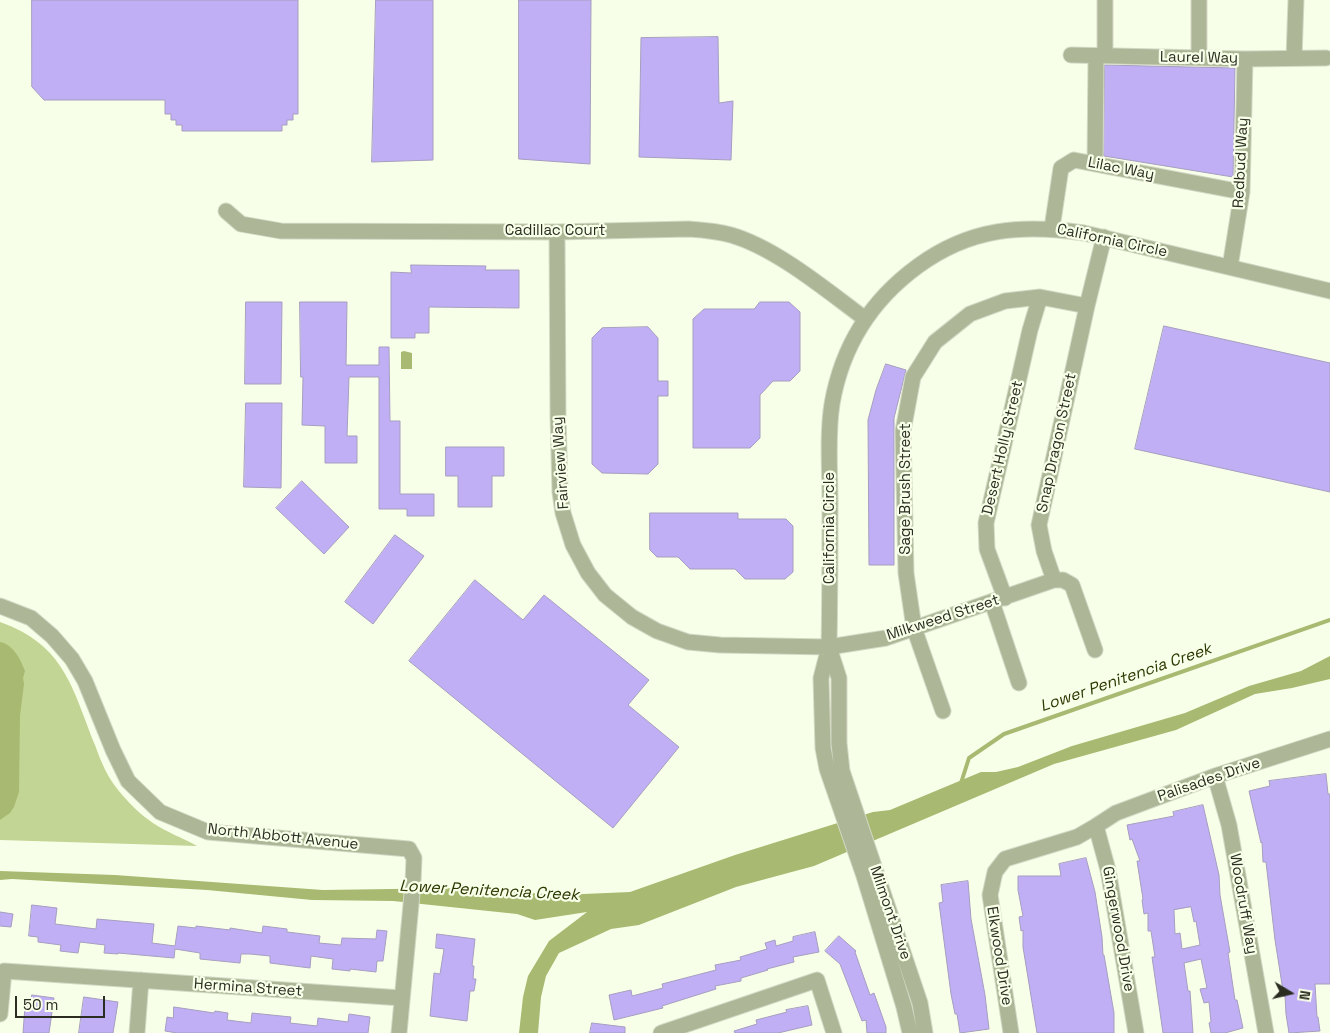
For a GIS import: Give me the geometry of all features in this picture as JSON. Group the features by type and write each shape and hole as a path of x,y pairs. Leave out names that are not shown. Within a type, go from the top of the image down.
{"street":[{"path":"1095,164 1100,56 1105,0"},
{"path":"1199,0 1199,58"},
{"path":"1294,58 1296,0"},
{"name":"Laurel Way","path":"1071,55 1245,59 1326,58"},
{"name":"Redbud Way","path":"1230,267 1242,192 1245,59"},
{"name":"Lilac Way","path":"1052,228 1061,168 1074,160 1242,192"},
{"name":"Cadillac Court","path":"226,211 241,224 281,231 557,232 689,229 730,234 747,240 777,256 864,318"},
{"name":"California Circle","path":"843,797 826,762 821,718 821,678 830,647 830,441 832,405 839,374 864,318 904,276 931,256 958,242 988,233 1020,228 1052,228 1104,237 1330,291"},
{"name":"Fairview Way","path":"557,232 560,492 563,514 572,546 588,572 605,595 632,617 657,631 688,642 720,645 830,647"},
{"name":"Snap Dragon Street","path":"1054,580 1044,551 1039,525 1104,237"},
{"name":"Sage Brush Street","path":"943,711 914,628 906,573 903,431 913,377 935,342 970,314 1005,301 1040,297 1087,306"},
{"name":"Desert Holly Street","path":"1019,683 987,549 986,523 1030,330 1040,297"},
{"path":"1054,580 1063,580 1072,585 1094,650"},
{"name":"Milkweed Street","path":"830,647 886,638 1054,580"},
{"name":"North Abbott Avenue","path":"0,606 31,618 52,636 72,659 85,681 113,750 128,781 160,812 208,832 409,849 414,858 413,883 399,1033"},
{"name":"Palisades Drive","path":"1096,826 1116,812 1215,776 1328,742"},
{"name":"Woodruff Way","path":"1215,776 1229,825 1266,1033"},
{"name":"Milmont Drive","path":"843,797 869,871 920,1003 925,1033"},
{"name":"Elkwood Drive","path":"1011,1033 990,896 995,872 1005,859 1077,837 1096,826"},
{"name":"Gingerwood Drive","path":"1096,826 1108,870 1136,1033"},
{"name":"Milmont Drive","path":"869,871 910,1033"},
{"name":"Hermina Street","path":"0,1014 4,971 402,998"},
{"path":"137,1033 141,980"},
{"path":"661,1033 817,980 834,1033"}],"shaded area":[{"path":"0,622 22,632 39,643 53,656 72,687 104,766 123,796 137,811 153,823 197,846 0,840"}],"water":[{"path":"401,352 412,353 412,369 401,369"},
{"path":"0,642 13,649 25,671 20,716 19,792 10,813 0,820"},
{"path":"1330,656 1330,679 1255,694 1176,730 1054,764 814,866 736,887 639,925 611,929 559,953 546,976 541,997 538,1033 519,1033 523,997 528,976 549,941 587,912 535,920 517,914 393,901 312,900 207,890 12,879 0,880 0,871 115,875 323,890 458,888 560,895 630,892 735,855 873,812 890,810 981,772 996,772 1018,767 1072,746 1185,713 1249,686 1301,671"}],"building":[{"path":"32,0 298,0 298,114 293,114 293,120 287,120 287,125 282,125 282,131 182,131 182,125 176,125 176,120 171,120 171,114 165,114 165,100 44,100 32,87"},
{"path":"376,0 433,0 433,160 372,162"},
{"path":"519,0 591,0 590,164 519,159"},
{"path":"718,37 719,103 733,101 731,160 639,157 641,38"},
{"path":"1105,65 1235,68 1233,177 1104,156"},
{"path":"411,265 486,266 485,270 519,270 519,308 429,307 429,333 415,333 415,338 391,338 391,272 411,273"},
{"path":"246,302 282,302 281,384 245,384"},
{"path":"300,302 347,302 346,365 379,365 379,347 389,347 390,421 400,421 400,494 434,494 434,516 407,516 407,509 379,509 379,377 349,377 347,436 357,436 357,463 325,463 325,426 302,425 303,377 301,377"},
{"path":"760,302 789,302 800,312 800,371 790,381 773,381 760,395 760,438 750,448 693,448 693,319 704,309 754,309"},
{"path":"1164,326 1330,363 1330,492 1135,449"},
{"path":"648,327 658,338 658,381 668,381 668,396 658,396 658,464 648,474 602,473 592,464 592,338 602,328"},
{"path":"886,364 906,370 894,418 894,565 869,565 868,420 876,390"},
{"path":"246,403 282,403 281,488 244,487"},
{"path":"446,447 504,447 504,476 492,476 492,507 458,507 458,476 446,476"},
{"path":"302,481 349,527 324,554 276,508"},
{"path":"650,513 738,513 738,519 786,519 793,526 793,572 785,579 745,579 735,569 690,569 678,557 657,557 650,550"},
{"path":"395,535 424,556 373,624 345,602"},
{"path":"475,580 523,620 544,595 649,680 628,705 679,747 613,828 409,661"},
{"path":"1326,774 1328,794 1330,794 1330,984 1315,984 1317,1017 1320,1031 1289,1033 1266,862 1263,862 1262,842 1249,791 1270,786 1269,781"},
{"path":"1203,805 1219,875 1220,895 1230,952 1228,953 1235,1000 1237,1000 1243,1028 1225,1033 1211,1033 1209,1002 1204,1003 1200,989 1207,988 1201,959 1184,963 1188,991 1190,991 1193,1033 1163,1033 1152,957 1155,957 1151,931 1148,931 1148,913 1144,914 1142,900 1137,861 1140,861 1132,839 1130,840 1127,825 1174,816 1173,812","holes":["1191,907 1194,922 1196,921 1200,945 1182,949 1180,933 1175,934 1174,910"]},
{"path":"1086,858 1095,892 1103,955 1114,1013 1114,1033 1037,1033 1023,947 1023,930 1021,931 1019,917 1023,916 1018,890 1018,876 1061,876 1059,864"},
{"path":"968,881 971,919 985,995 989,1029 960,1033 951,994 939,903 943,902 941,885"},
{"path":"32,905 57,908 55,924 96,929 97,919 154,924 152,943 175,946 178,926 230,930 230,928 262,933 263,926 287,929 287,932 320,936 319,943 341,945 342,938 376,939 377,930 387,931 383,961 377,961 376,972 332,969 333,959 311,956 310,968 270,963 270,956 250,954 241,954 240,963 200,959 200,953 175,949 174,958 104,953 105,945 80,942 78,953 60,951 61,945 38,942 38,937 29,936"},
{"path":"0,912 13,914 11,927 0,926"},
{"path":"815,932 819,952 793,957 794,962 741,978 741,981 715,986 716,989 662,1006 663,1008 614,1020 609,995 631,990 632,996 663,988 662,984 716,970 715,965 741,960 740,957 767,949 765,943 775,940 776,946 793,941 793,937"},
{"path":"437,934 475,939 472,966 474,966 473,979 476,979 474,991 470,991 467,1021 430,1016 434,973 440,974 444,949 436,948"},
{"path":"839,936 856,951 870,995 874,993 886,1027 886,1033 867,1033 866,1020 862,1021 840,964 825,951"},
{"path":"32,995 54,998 49,1033 23,1033 25,1006 31,1006"},
{"path":"84,997 118,1002 113,1033 79,1033"},
{"path":"808,1006 812,1025 778,1033 735,1033 734,1031 757,1024 756,1020 787,1012 786,1010"},
{"path":"174,1007 214,1013 215,1011 228,1013 227,1020 251,1023 252,1013 291,1017 290,1023 317,1026 318,1018 348,1022 349,1014 370,1017 368,1033 177,1033 165,1031 167,1017 173,1018"},
{"path":"592,1023 625,1027 625,1033 590,1033"}],"waterway":[{"name":"Lower Penitencia Creek","path":"961,783 969,758 1004,734 1330,620"}]}
